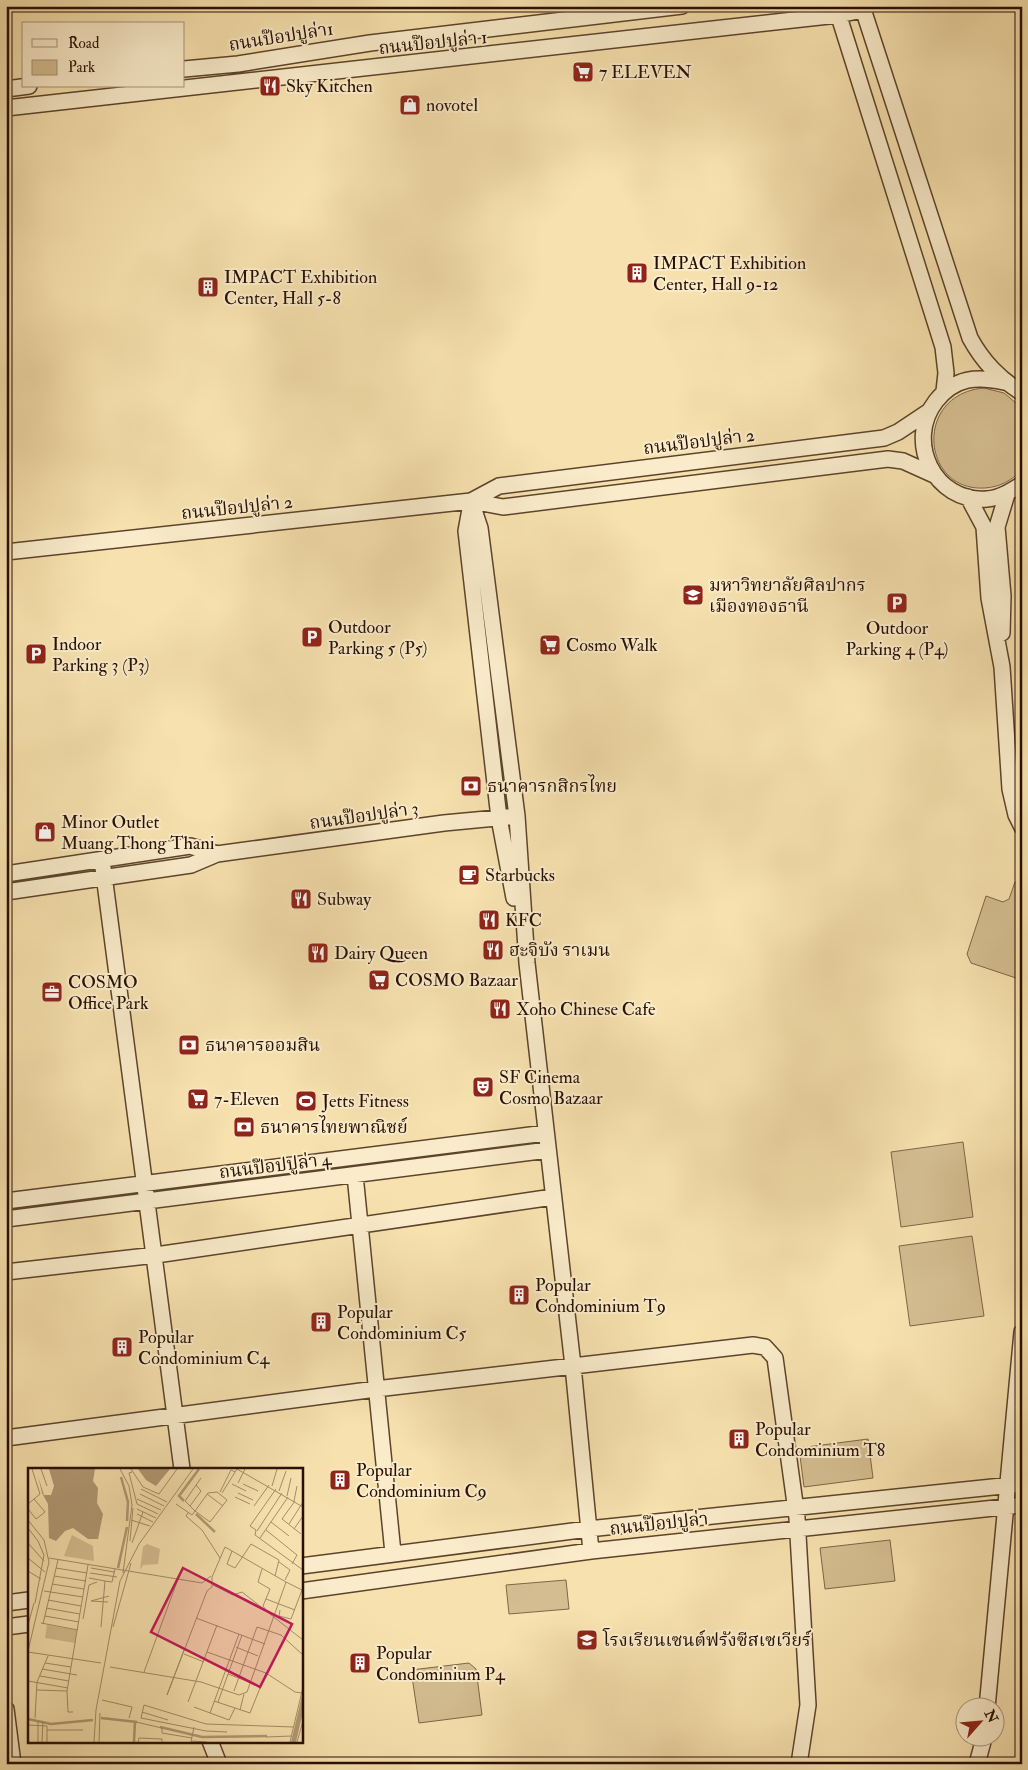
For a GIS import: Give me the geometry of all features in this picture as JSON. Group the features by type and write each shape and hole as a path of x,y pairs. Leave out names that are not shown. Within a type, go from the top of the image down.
{"street":[{"name":"ถนนป๊อปปูล่า1","path":"185,69 238,64 370,43 682,6"},
{"name":"ถนนป๊อปปูล่า 1","path":"185,87 863,8"},
{"path":"863,8 970,338 980,356 1004,382 1022,393"},
{"path":"837,11 943,347 946,373 944,391"},
{"path":"6,89 22,87"},
{"name":"ถนนป๊อปปูล่า 1","path":"6,108 177,88"},
{"path":"1004,382 983,378 962,381 944,391 928,412 922,433 924,455 934,475 949,489 968,497 988,499 1007,494 1022,484"},
{"name":"ถนนป๊อปปูล่า 2","path":"6,552 471,500 499,486 884,438 898,432 928,412"},
{"name":"ถนนป๊อปปูล่า 2","path":"471,500 503,508 888,458 903,461 934,475"},
{"path":"1007,494 997,527 1003,596 1002,667 1010,789 1016,815 1022,827"},
{"path":"968,497 984,526 989,598 1002,667"},
{"path":"471,500 480,528 517,816 527,963 574,1366 591,1550"},
{"path":"471,500 466,531 499,818 527,963"},
{"name":"ถนนป๊อปปูล่า 3","path":"6,892 105,880 192,866 217,854 444,823 517,816"},
{"name":"ถนนป๊อปปูล่า 3","path":"6,874 190,846 217,854"},
{"path":"102,860 156,1255 182,1468"},
{"name":"ถนนป๊อปปูล่า 4","path":"6,1201 546,1133"},
{"name":"ถนนป๊อปปูล่า 4","path":"6,1219 548,1150"},
{"path":"355,1175 393,1553"},
{"path":"6,1272 156,1255 553,1197"},
{"path":"988,1698 1006,1506 1015,1485 1022,1332"},
{"path":"6,1438 376,1389 752,1345 765,1347 775,1358 780,1383 798,1528 808,1705 799,1764"},
{"name":"ถนนป๊อปปูล่า","path":"302,1566 588,1528 1015,1485"},
{"name":"ถนนป๊อปปูล่า","path":"302,1591 591,1550 1006,1506 1022,1506"},
{"path":"6,1603 28,1600"},
{"path":"6,1627 28,1624"},
{"path":"6,1709 13,1764"},
{"path":"210,1742 214,1763"},
{"path":"214,1763 221,1742"},
{"path":"978,1764 982,1748"}],"green space":[{"path":"984,388 1004,393 1022,408 1022,469 1006,482 985,488 964,485 948,475 938,460 934,442 936,423 945,407 961,394"},
{"path":"1015,882 1022,884 1022,980 971,963 967,954 986,896 1003,902 1009,899"},
{"path":"963,1142 973,1217 901,1227 891,1152"},
{"path":"972,1236 984,1316 910,1326 899,1246"},
{"path":"868,1439 873,1478 804,1487 799,1448"},
{"path":"890,1540 895,1581 825,1589 820,1548"},
{"path":"566,1580 569,1609 509,1614 506,1585"},
{"path":"469,1663 476,1669 482,1715 419,1723 411,1670"}],"place":[{"name":"7 ELEVEN","path":"583,72"},
{"name":"Sky Kitchen","path":"270,86"},
{"name":"novotel","path":"410,105"},
{"name":"IMPACT Exhibition Center, Hall 9-12","path":"637,273"},
{"name":"IMPACT Exhibition Center, Hall 5-8","path":"208,287"},
{"name":"มหาวิทยาลัยศิลปากร เมืองทองธานี","path":"693,595"},
{"name":"Outdoor Parking 4 (P4)","path":"897,603"},
{"name":"Outdoor Parking 5 (P5)","path":"312,637"},
{"name":"Cosmo Walk","path":"550,645"},
{"name":"Indoor Parking 3 (P3)","path":"36,654"},
{"name":"ธนาคารกสิกรไทย","path":"471,786"},
{"name":"Minor Outlet Muang Thong Thani","path":"45,832"},
{"name":"Starbucks","path":"469,875"},
{"name":"Subway","path":"301,899"},
{"name":"KFC","path":"489,920"},
{"name":"ฮะจิบัง ราเมน","path":"493,950"},
{"name":"Dairy Queen","path":"318,953"},
{"name":"COSMO Bazaar","path":"379,980"},
{"name":"COSMO Office Park","path":"52,992"},
{"name":"Xoho Chinese Cafe","path":"500,1009"},
{"name":"ธนาคารออมสิน","path":"189,1045"},
{"name":"SF Cinema Cosmo Bazaar","path":"483,1087"},
{"name":"7-Eleven","path":"198,1099"},
{"name":"Jetts Fitness","path":"306,1101"},
{"name":"ธนาคารไทยพาณิชย์","path":"244,1127"},
{"name":"Popular Condominium T9","path":"519,1295"},
{"name":"Popular Condominium C5","path":"321,1322"},
{"name":"Popular Condominium C4","path":"122,1347"},
{"name":"Popular Condominium T8","path":"739,1439"},
{"name":"Popular Condominium C9","path":"340,1480"},
{"name":"โรงเรียนเซนต์ฟรังซีสเซเวียร์","path":"587,1640"},
{"name":"Popular Condominium P4","path":"360,1663"}]}
